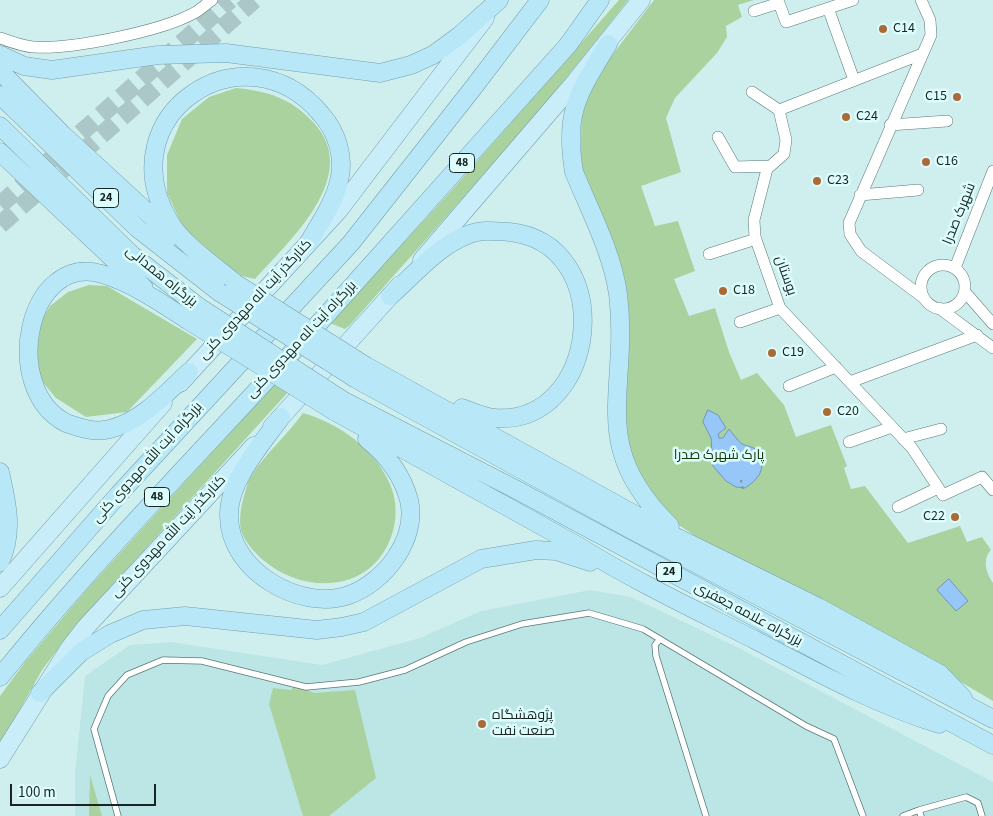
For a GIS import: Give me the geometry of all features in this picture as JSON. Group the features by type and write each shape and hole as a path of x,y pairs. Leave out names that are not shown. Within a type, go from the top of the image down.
{"highway":[{"path":"0,55 24,66 52,70 158,55 226,53 380,72 411,65 433,55 459,36 499,0"},
{"name":"بزرگراه آیت الله مهدوی کنی","path":"0,630 119,494 351,243 474,88 540,0"},
{"name":"بزرگراه آیت اله مهدوی کنی","path":"0,677 72,591 205,444 319,323 568,45 600,0"},
{"path":"568,45 609,0"},
{"path":"608,44 577,98 571,115 570,132 574,172 614,272 618,293 620,317 617,428 626,465 642,495 653,510 673,529 698,547"},
{"path":"0,71 62,134 166,231 235,284 361,372 482,415 507,417 524,413 546,402 569,375 581,348 584,319 576,285 557,256 536,240 524,234 489,230 468,234 449,245 390,296"},
{"path":"235,284 193,247 169,222 155,186 152,160 163,126 172,110 200,88 233,77 264,79 299,94 326,119 336,136 340,152 340,180 330,205 309,242"},
{"name":"بزرگراه همدانی","path":"0,95 137,228 219,292 361,372"},
{"name":"بزرگراه همدانی","path":"0,126 192,313"},
{"path":"0,152 157,300"},
{"path":"189,372 137,418 109,430 97,431 60,420 44,411 26,387 18,355 20,336 33,307 56,282 82,273 101,274 157,300 192,313 339,406 615,570 902,713 976,736"},
{"name":"بزرگراه علامه جعفری","path":"361,372 630,529 993,719"},
{"path":"399,384 668,533 818,607 940,674 974,709"},
{"path":"281,417 241,473 229,516 233,536 250,567 274,584 295,594 330,599 349,595 381,576 392,564 404,544 410,516 409,502 398,472 383,452 339,406"},
{"name":"بزرگراه علامه جعفری","path":"339,406 515,489 993,745"},
{"path":"0,472 8,510 9,533 7,548 0,562"},
{"path":"40,692 81,652 110,634 143,620 185,616 317,630 364,622 482,559 536,550 556,551 615,570"}],"main road":[{"name":"کنارگذر آیت اله مهدوی کنی","path":"0,588 189,372 338,211 499,0"},
{"path":"390,296 608,44 641,0"},
{"name":"کنارگذر آیت الله مهدوی کنی","path":"0,759 68,649 86,627 360,331 390,296"}],"street":[{"path":"0,38 31,47 50,48 103,40 164,25 194,13 212,0"},
{"path":"754,10 779,3 786,22 853,0"},
{"path":"921,0 930,20 931,35 890,125 849,223 854,243 860,251 924,298 928,303 939,308 993,348"},
{"path":"828,8 854,80"},
{"path":"0,29 50,48"},
{"path":"752,92 779,110 922,54"},
{"name":"بوستان","path":"779,110 786,140 784,154 770,166 756,204 754,220 756,239 780,308 903,439 938,488"},
{"path":"890,125 947,121"},
{"path":"718,138 735,167 770,166"},
{"name":"شهرک صدرا","path":"955,268 993,171"},
{"path":"860,195 918,190"},
{"path":"709,254 756,239"},
{"path":"924,298 921,285 925,273 930,268 942,264 955,268 963,277 965,292 993,324"},
{"path":"939,308 949,308 956,305 965,292"},
{"path":"740,322 780,308"},
{"path":"850,382 977,335"},
{"path":"789,386 836,367"},
{"path":"849,442 892,427"},
{"path":"903,439 941,429"},
{"path":"898,507 938,488 943,495 982,477 993,490"}],"lane":[{"path":"118,816 94,729 108,696 127,675 163,660 202,661 306,687 360,682 405,670 466,642 522,624 589,613 643,629 806,726 834,738 863,816"},
{"path":"660,639 655,645 656,656 706,816"},
{"path":"903,816 920,813 966,797 978,803 982,816"}],"path":[{"path":"741,480 743,488"}],"shaded area":[{"name":"پژوهشگاه صنعت نفت","path":"590,590 631,597 739,648 993,782 993,816 75,816 75,773 85,676 130,645 171,642 322,665 420,638 481,611"}],"green space":[{"path":"619,0 628,0 527,124 351,324 345,329 330,323 450,192"},
{"name":"پارک شهرک صدرا","path":"654,0 754,0 738,5 742,17 726,26 727,37 717,53 675,98 666,118 681,172 641,186 655,226 678,221 695,271 674,279 689,316 715,308 729,352 741,380 757,373 784,405 796,437 831,425 847,466 844,468 851,489 865,486 908,543 960,526 967,542 982,537 991,550 986,562 988,575 993,583 993,701 876,632 701,540 676,523 648,496 622,432 626,357 580,169 582,104 607,62"},
{"path":"236,88 258,91 278,97 305,114 313,122 326,142 330,163 326,185 316,206 302,226 255,279 242,276 212,254 182,225 167,193 167,155 182,119 209,97"},
{"path":"89,285 107,286 197,339 127,412 86,417 56,398 37,375 31,353 39,325 50,306 68,292"},
{"path":"276,382 290,390 76,625 42,670 0,745 0,696 25,662 88,588"},
{"path":"303,413 316,417 342,430 364,448 374,458 389,482 395,502 396,516 393,530 381,556 368,569 353,578 335,583 316,583 297,579 279,571 254,551 241,529 242,505 250,478"},
{"path":"295,685 314,693 355,690 376,778 329,816 303,816 269,704 273,688 291,690"},
{"path":"90,775 102,816 89,816"}],"water":[{"path":"708,410 718,415 726,428 718,434 719,438 723,438 729,429 742,444 755,449 759,456 762,466 761,471 756,479 745,488 736,487 726,481 713,466 711,438 703,422"},
{"path":"949,579 968,601 956,611 937,590"}],"tunnel":[{"path":"0,205 230,0"},
{"path":"0,225 254,0"}],"place":[{"name":"C14","path":"883,29"},
{"name":"C15","path":"957,97"},
{"name":"C24","path":"846,117"},
{"name":"C16","path":"926,162"},
{"name":"C23","path":"817,181"},
{"name":"C18","path":"723,291"},
{"name":"C19","path":"772,353"},
{"name":"C20","path":"827,412"},
{"name":"C22","path":"955,517"},
{"name":"پژوهشگاه صنعت نفت","path":"482,724"}]}
